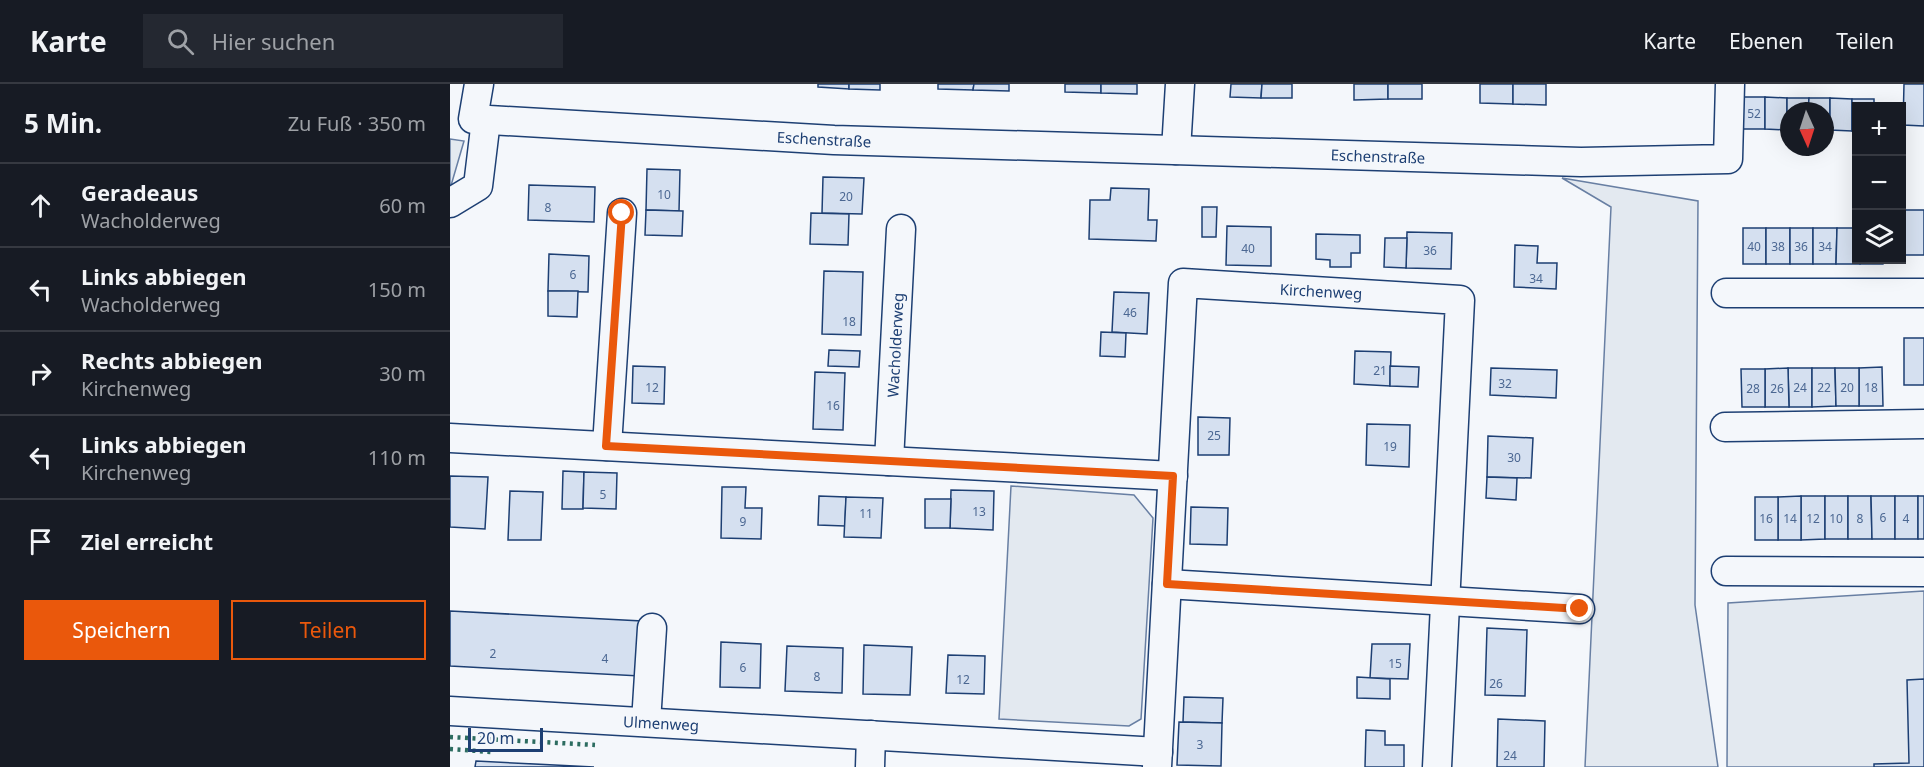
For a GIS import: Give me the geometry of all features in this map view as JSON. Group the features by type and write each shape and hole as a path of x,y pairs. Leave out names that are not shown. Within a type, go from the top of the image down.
{"street":[{"path":"450,203 478,186 479,84"},
{"path":"1176,150 1180,84"},
{"name":"Eschenstraße","path":"479,120 834,140 1581,162 1728,159 1730,84"},
{"path":"606,446 622,213"},
{"name":"Wacholderweg","path":"889,461 901,229"},
{"name":"Kirchenweg","path":"1158,759 1183,283 1460,300 1437,767"},
{"path":"1726,293 1924,293"},
{"path":"1725,427 1924,424"},
{"path":"450,438 1173,476"},
{"path":"1726,571 1924,573"},
{"path":"1167,584 1580,609"},
{"path":"646,722 652,628"},
{"name":"Ulmenweg","path":"450,711 871,735 1158,759"},
{"path":"870,767 871,735"}],"shaded area":[{"path":"450,139 464,141 450,189"},
{"path":"1562,178 1698,201 1695,605 1718,767 1585,767 1611,207"},
{"path":"1011,486 1134,495 1153,518 1141,719 1129,726 999,719"},
{"path":"1924,591 1924,767 1727,767 1728,603"}],"building":[{"path":"818,84 849,84 849,89 818,87"},
{"path":"849,84 880,84 880,90 849,89"},
{"path":"938,84 974,84 973,90 938,89"},
{"path":"974,84 1009,84 1009,91 973,90"},
{"path":"1065,84 1101,84 1101,93 1065,92"},
{"path":"1101,84 1137,84 1137,94 1101,93"},
{"path":"1231,84 1262,84 1261,98 1230,97"},
{"path":"1262,84 1292,84 1292,98 1261,98"},
{"path":"1354,84 1388,84 1388,99 1354,100"},
{"path":"1388,84 1422,84 1422,99 1388,99"},
{"path":"1480,84 1513,84 1513,104 1480,103"},
{"path":"1513,84 1546,84 1546,105 1513,104"},
{"path":"1904,84 1924,84 1924,126 1906,125 1906,102 1904,102"},
{"path":"1743,97 1765,97 1765,129 1743,129"},
{"path":"1765,97 1787,98 1787,102 1780,102 1780,130 1765,129"},
{"path":"1787,98 1809,98 1809,102 1787,102"},
{"path":"1809,98 1830,98 1830,102 1809,102"},
{"path":"1830,98 1852,99 1852,131 1834,130 1834,102 1830,102"},
{"path":"1852,99 1874,99 1874,102 1852,102"},
{"path":"647,169 680,170 679,211 646,210"},
{"path":"823,177 864,178 862,214 822,213"},
{"path":"529,185 595,187 594,222 528,220"},
{"path":"1111,188 1149,189 1148,220 1157,220 1156,241 1089,239 1090,200 1110,200"},
{"path":"1202,207 1217,207 1216,237 1202,237"},
{"path":"646,210 683,211 682,236 645,235"},
{"path":"1906,210 1924,210 1924,255 1906,255"},
{"path":"811,213 849,214 848,245 810,244"},
{"path":"1227,226 1271,227 1271,266 1226,265"},
{"path":"1743,228 1766,228 1766,264 1743,264"},
{"path":"1766,228 1790,228 1790,264 1766,264"},
{"path":"1790,228 1813,228 1813,264 1790,264"},
{"path":"1813,228 1837,228 1836,264 1813,264"},
{"path":"1837,228 1852,228 1852,264 1836,264"},
{"path":"1407,232 1452,233 1451,269 1406,268"},
{"path":"1316,234 1360,235 1360,253 1351,253 1351,267 1330,267 1330,260 1316,259"},
{"path":"1385,238 1407,238 1406,268 1384,267"},
{"path":"1515,245 1538,246 1537,263 1557,263 1556,289 1514,287"},
{"path":"549,254 589,256 588,292 548,291"},
{"path":"824,271 863,272 861,335 822,334"},
{"path":"548,291 578,291 577,317 548,316"},
{"path":"1114,292 1149,293 1147,334 1112,332"},
{"path":"1101,332 1126,333 1125,357 1100,356"},
{"path":"1904,338 1924,338 1924,385 1904,385"},
{"path":"829,350 860,351 859,367 828,366"},
{"path":"1355,351 1391,352 1390,386 1354,384"},
{"path":"633,366 665,367 664,404 632,403"},
{"path":"1390,366 1419,367 1418,387 1390,386"},
{"path":"1882,367 1883,406 1859,406 1859,368"},
{"path":"1491,368 1557,370 1556,398 1490,395"},
{"path":"1788,368 1812,368 1812,407 1789,407"},
{"path":"1788,368 1789,407 1765,407 1765,369"},
{"path":"1812,368 1835,368 1836,406 1812,407"},
{"path":"1835,368 1859,368 1859,406 1836,406"},
{"path":"1741,369 1765,369 1765,407 1742,407"},
{"path":"815,372 845,373 843,430 813,429"},
{"path":"1198,417 1230,418 1229,455 1198,455"},
{"path":"1367,424 1410,425 1409,467 1366,465"},
{"path":"1488,436 1533,438 1531,478 1487,477"},
{"path":"563,471 584,472 583,509 562,509"},
{"path":"584,472 617,473 616,509 583,508"},
{"path":"450,476 488,477 485,529 450,527"},
{"path":"1487,477 1517,478 1516,500 1486,498"},
{"path":"722,487 746,487 745,508 762,508 761,539 721,538"},
{"path":"951,490 994,491 993,530 950,528"},
{"path":"510,491 543,492 541,540 508,540"},
{"path":"819,496 846,497 845,526 818,525"},
{"path":"1801,496 1825,496 1825,539 1801,540"},
{"path":"1801,496 1801,540 1778,540 1778,497"},
{"path":"1825,496 1848,496 1848,539 1825,539"},
{"path":"1848,496 1871,496 1872,539 1848,539"},
{"path":"1871,496 1895,496 1895,539 1872,539"},
{"path":"1895,496 1918,496 1918,539 1895,539"},
{"path":"1918,496 1924,496 1924,539 1918,539"},
{"path":"846,497 883,498 881,538 844,537"},
{"path":"1755,497 1778,497 1778,540 1755,540"},
{"path":"925,499 951,499 950,528 925,528"},
{"path":"1191,507 1228,508 1227,545 1190,544"},
{"path":"450,611 642,621 640,676 450,666"},
{"path":"1487,628 1527,630 1525,696 1485,695"},
{"path":"721,642 761,644 760,688 720,687"},
{"path":"1372,644 1410,644 1408,679 1370,678"},
{"path":"864,645 912,647 910,695 863,694"},
{"path":"787,646 843,648 842,693 785,691"},
{"path":"948,655 985,656 984,694 946,693"},
{"path":"1357,677 1390,679 1390,699 1357,698"},
{"path":"1924,679 1924,767 1874,767 1874,764 1909,763 1907,680"},
{"path":"1184,697 1223,698 1222,723 1183,722"},
{"path":"1498,719 1545,721 1544,767 1497,767"},
{"path":"1179,722 1222,723 1221,766 1177,765"},
{"path":"1366,730 1385,731 1385,745 1404,745 1404,767 1365,767"},
{"path":"476,761 594,767 475,767"}],"hedge":[{"path":"450,737 595,745"},
{"path":"450,749 491,752"}],"route":[{"path":"622,213 606,446 1173,476 1167,584 1580,609"}]}
